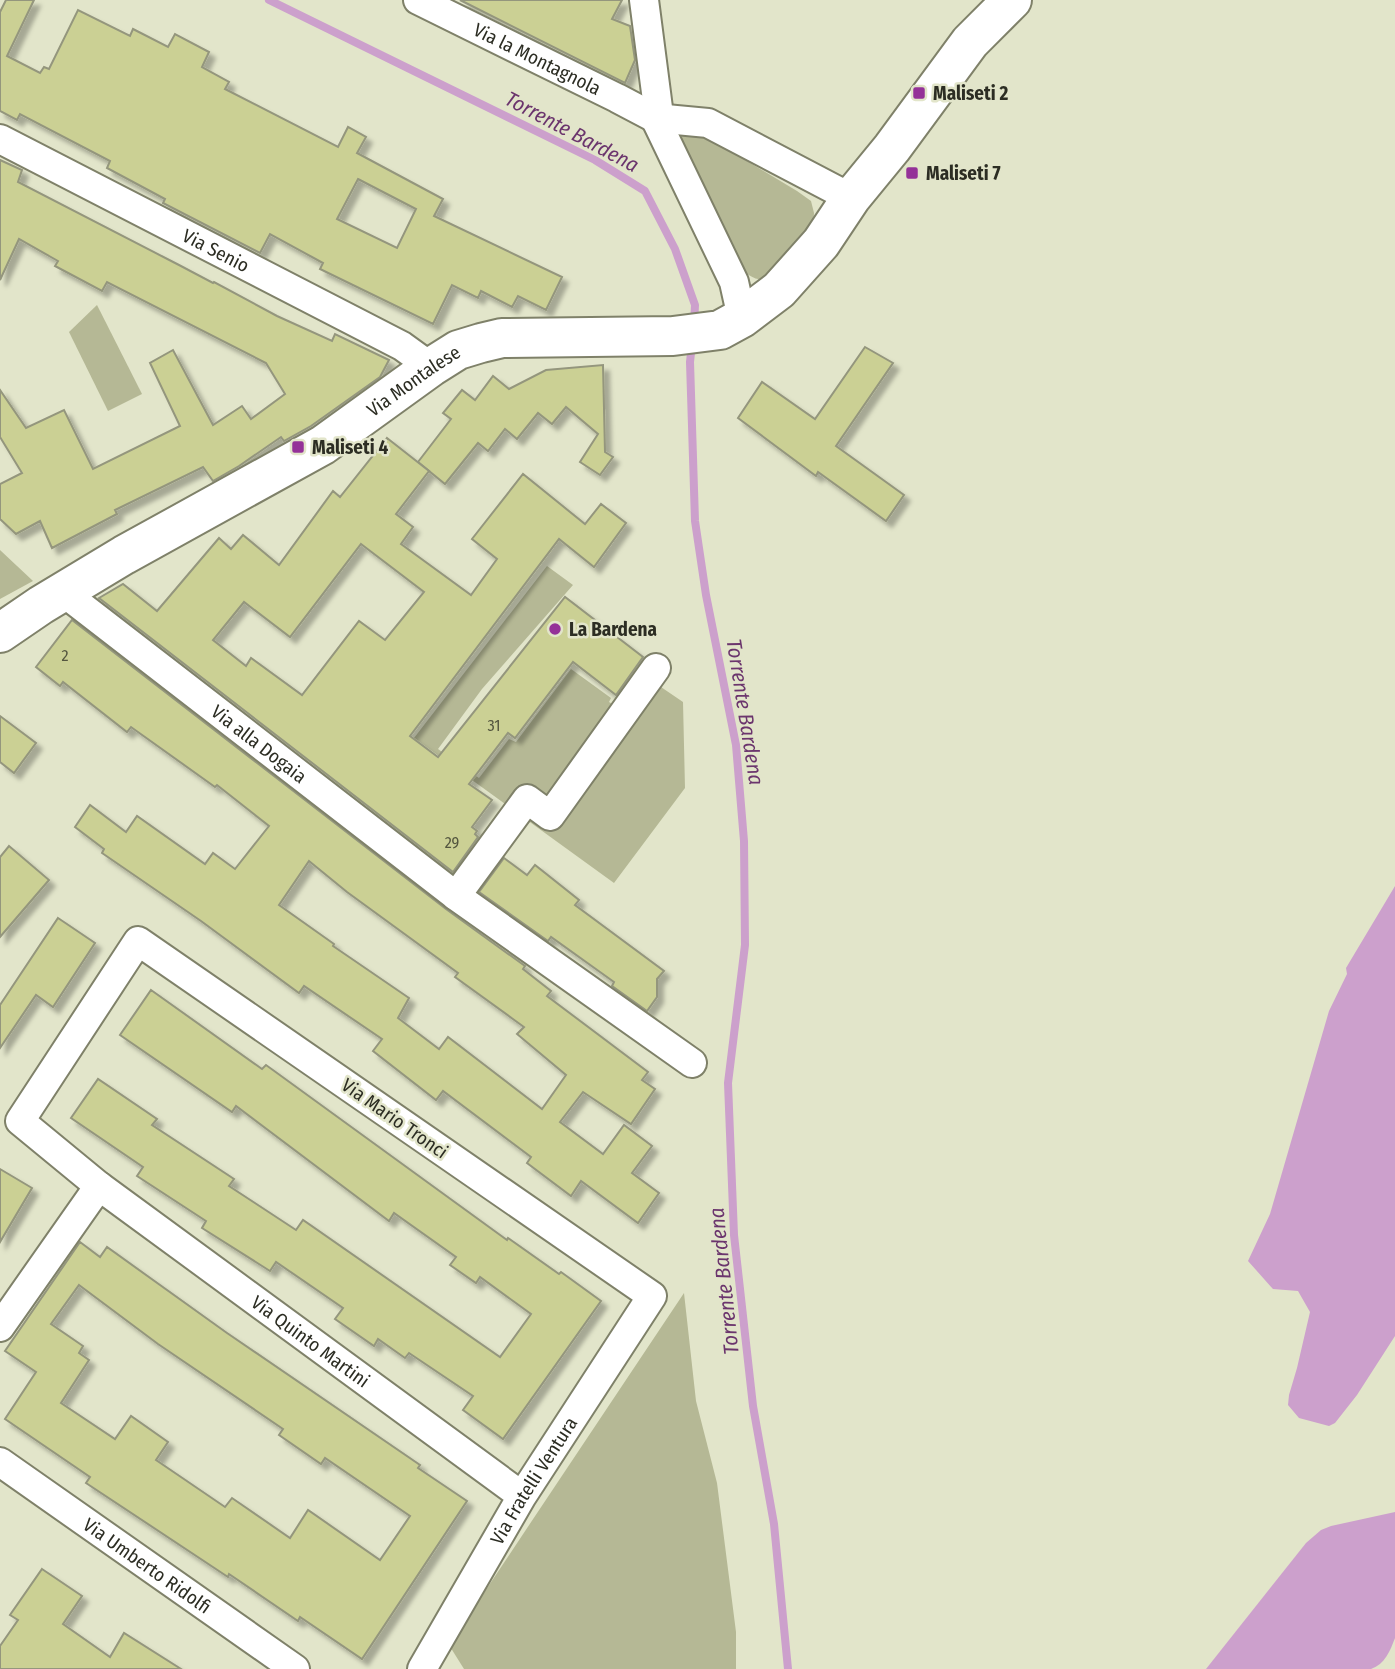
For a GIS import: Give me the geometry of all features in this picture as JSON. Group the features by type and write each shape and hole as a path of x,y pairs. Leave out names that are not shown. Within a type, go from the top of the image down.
{"street":[{"name":"Via la Montagnola","path":"418,0 655,118"},
{"path":"644,0 658,108 655,118 734,282 731,324"},
{"name":"Via Montalese","path":"0,633 124,555 323,444 431,367 458,351 481,342 502,338 673,336 731,324 779,290 821,243 850,198 892,148 970,42 1012,0"},
{"path":"655,118 708,123 850,198"},
{"name":"Via Senio","path":"0,139 402,346 431,367"},
{"name":"Via alla Dogaia","path":"63,592 456,896 692,1063"},
{"path":"456,896 527,799 550,816 656,668"},
{"name":"Via Quinto Martini","path":"138,941 20,1121 99,1186 522,1496"},
{"name":"Via Mario Tronci","path":"138,941 652,1296"},
{"path":"0,1327 99,1186"},
{"name":"Via Fratelli Ventura","path":"422,1669 522,1496 652,1296"},
{"name":"Via Umberto Ridolfi","path":"0,1462 295,1669"}],"green space":[{"path":"686,133 702,134 811,201 813,227 768,280 754,278 743,270 680,141"},
{"path":"97,305 142,394 108,411 69,332"},
{"path":"0,550 33,581 0,599"},
{"path":"547,566 573,585 482,689 438,749 479,778 509,739 516,742 571,669 611,698 609,702 634,717 658,685 683,702 685,788 614,883 414,738"},
{"path":"684,1293 696,1401 717,1483 736,1632 736,1669 464,1669 449,1645"}],"shaded area":[{"path":"1395,886 1395,1336 1357,1395 1335,1423 1329,1426 1299,1418 1288,1405 1310,1312 1298,1291 1273,1289 1248,1261 1270,1214 1329,1011 1347,974 1346,968"},
{"path":"1395,1512 1395,1638 1380,1664 1371,1669 1206,1669 1306,1543 1321,1530"}],"building":[{"path":"6,0 34,0 7,56 40,73 44,67 49,69 78,10 130,36 133,29 168,47 175,34 209,52 202,67 229,82 225,89 338,147 348,127 366,137 357,153 443,199 434,216 562,277 546,310 518,296 512,307 481,291 478,298 452,285 433,324 320,269 323,263 270,234 260,253 163,203 165,199 107,168 110,161 20,114 17,120 0,111 0,12","holes":["358,179 416,209 397,248 337,219"]},
{"path":"460,0 622,0 612,19 630,26 635,60 625,83"},
{"path":"0,160 22,170 18,182 277,316 332,341 335,334 389,360 380,377 311,426 284,441 281,437 213,481 203,467 115,510 117,514 52,548 40,521 16,534 0,519 0,484 22,473 0,437 0,390 26,428 64,410 93,469 180,426 150,363 173,350 213,425 242,406 251,419 285,394 266,363 107,282 102,291 55,266 58,261 19,239 0,280"},
{"path":"865,347 893,363 836,446 904,495 886,521 818,472 816,476 738,418 762,382 815,419"},
{"path":"603,365 605,452 613,457 600,475 580,462 598,434 566,407 552,424 538,413 517,439 505,429 488,451 478,443 445,484 418,462 451,419 443,413 462,390 475,400 493,376 509,389 546,370"},
{"path":"387,438 429,471 396,514 413,527 401,544 471,595 497,559 472,539 523,474 585,524 601,504 626,523 594,567 559,539 410,736 438,757 565,597 643,657 616,695 573,662 515,738 508,733 469,784 492,800 472,827 477,831 475,834 478,837 453,872 99,598 123,584 157,611 219,538 231,549 243,535 279,565 333,491 340,497","holes":["361,544 424,592 385,640 359,621 302,695 251,658 246,666 213,640 244,602 290,637"]},
{"path":"72,620 446,909 525,966 523,969 551,991 547,996 648,1072 642,1080 655,1089 631,1124 583,1092 560,1122 603,1154 624,1125 652,1146 632,1173 659,1193 638,1223 581,1181 571,1196 527,1163 531,1157 443,1091 436,1100 373,1051 382,1039 304,986 299,993 102,853 104,849 75,827 90,805 126,832 137,816 205,864 213,853 235,869 269,826 217,785 215,787 131,727 127,732 63,682 60,686 36,667","holes":["309,861 458,973 455,977 524,1027 517,1034 566,1075 542,1109 448,1037 439,1049 398,1018 409,998 279,905"]},
{"path":"0,716 36,743 14,773 0,762"},
{"path":"9,846 49,880 0,937 0,857"},
{"path":"504,858 527,875 535,865 579,900 575,905 664,971 657,979 657,997 647,1011 612,986 614,982 551,937 548,941 479,892"},
{"path":"58,918 95,943 53,1007 36,995 0,1048 0,1005"},
{"path":"151,990 262,1069 266,1065 507,1240 508,1238 559,1274 561,1272 601,1301 503,1439 463,1410 473,1396 409,1353 405,1358 378,1339 374,1346 335,1319 343,1308 276,1262 270,1271 202,1228 206,1221 137,1176 143,1167 71,1118 98,1079 157,1119 152,1125 234,1179 229,1186 296,1230 303,1220 500,1357 531,1314 480,1277 476,1283 450,1265 456,1257 394,1213 389,1221 236,1106 232,1112 120,1035"},
{"path":"0,1169 32,1188 0,1242"},
{"path":"80,1242 100,1257 107,1247 420,1465 418,1468 467,1501 362,1659 300,1617 298,1621 229,1574 228,1577 86,1483 90,1477 5,1419 36,1372 5,1351","holes":["79,1285 158,1344 283,1429 279,1435 321,1464 325,1458 410,1516 380,1560 308,1510 290,1538 232,1498 225,1507 156,1460 168,1442 131,1416 115,1439 61,1403 89,1360 79,1353 83,1346 51,1324"]},
{"path":"42,1569 82,1596 63,1624 110,1657 124,1633 181,1669 0,1669 0,1646 18,1620 10,1615"}],"waterway":[{"name":"Torrente Bardena","path":"269,0 595,160 645,191 675,249 695,305 694,324"},
{"name":"Torrente Bardena","path":"692,344 690,362 695,521 706,595 736,745 744,841 745,945 728,1083 734,1235 753,1406 774,1524 788,1669"}],"place":[{"name":"Maliseti 2","path":"919,93"},
{"name":"Maliseti 7","path":"912,173"},
{"name":"Maliseti 4","path":"298,447"},
{"name":"La Bardena","path":"555,629"}]}
